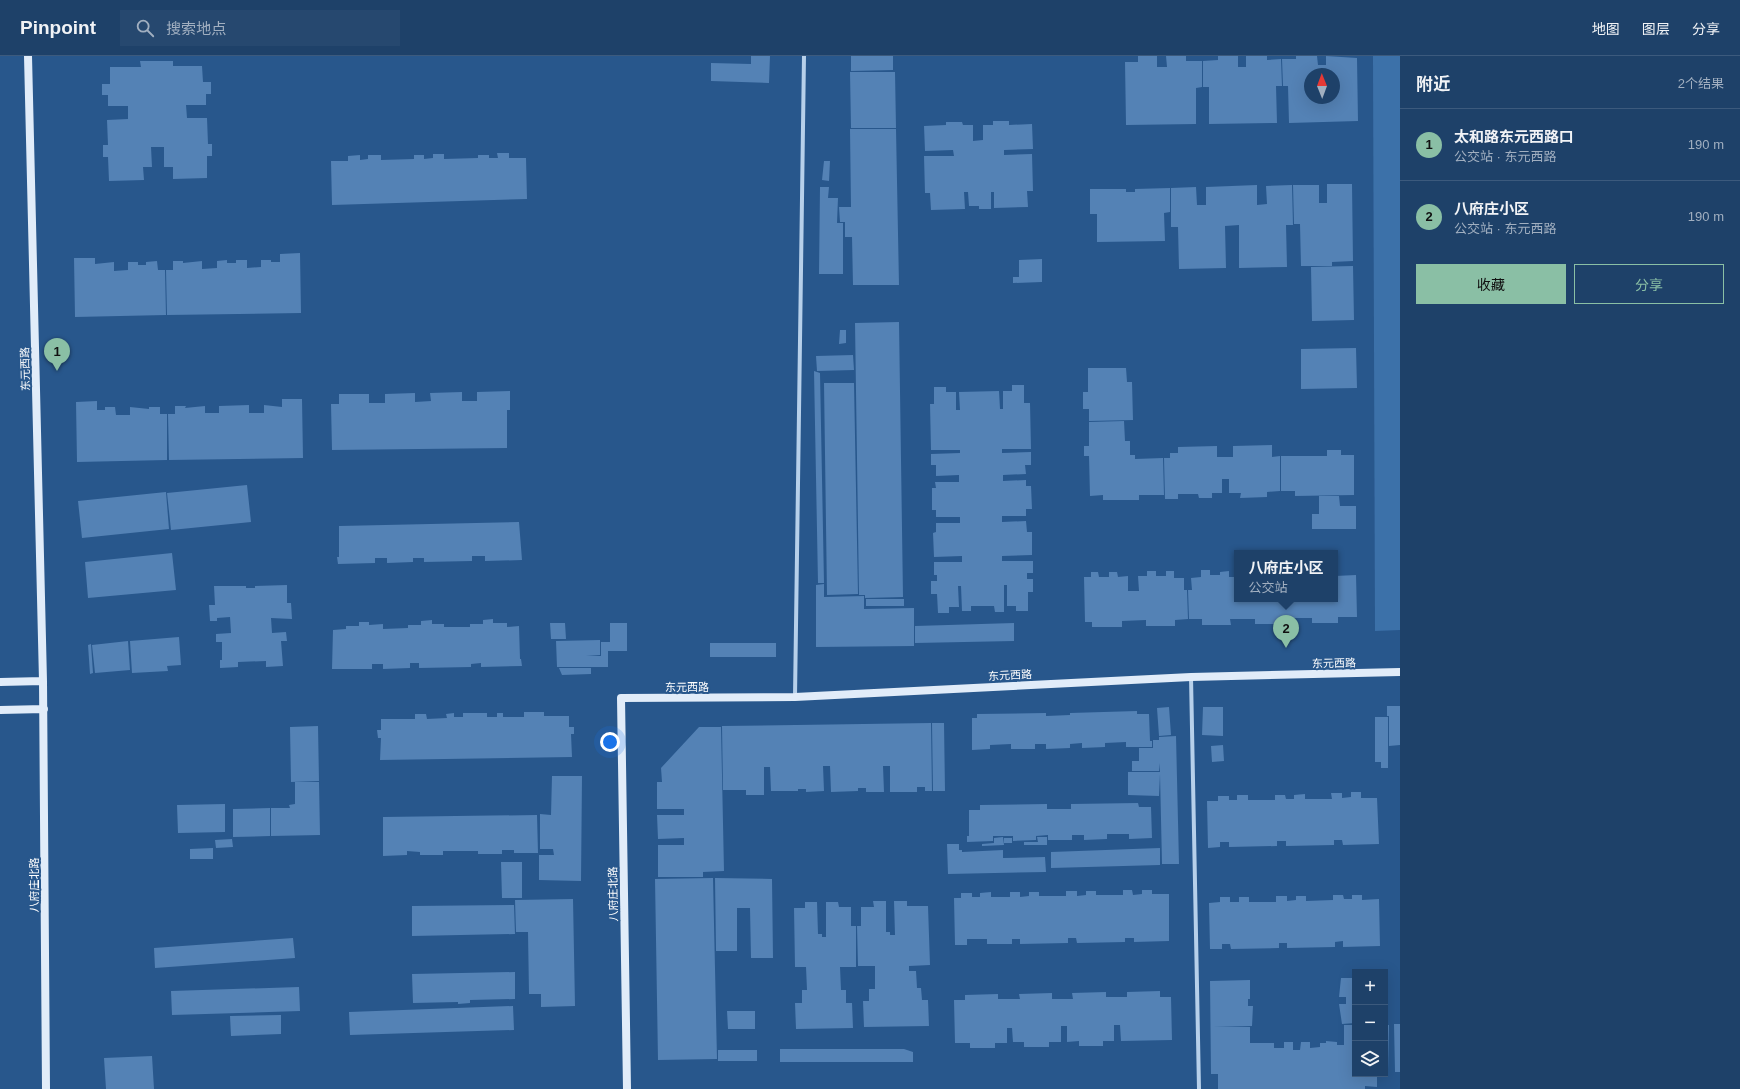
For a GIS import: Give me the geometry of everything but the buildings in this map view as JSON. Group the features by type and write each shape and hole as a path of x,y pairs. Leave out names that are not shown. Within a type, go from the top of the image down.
{"street":[{"name":"东元西路","path":"28,56 43,681"},
{"path":"795,697 804,56"},
{"name":"东元西路","path":"621,698 795,697 1191,677 1400,672"},
{"path":"1191,677 1199,1089"},
{"path":"0,682 43,681"},
{"name":"八府庄北路","path":"43,681 46,1089"},
{"name":"八府庄北路","path":"621,698 626,1089"},
{"path":"0,710 44,709"}],"shaded area":[{"path":"1373,56 1400,56 1400,630 1375,631"}],"place":[{"name":"太和路东元西路口","path":"57,371"},
{"name":"八府庄小区","path":"1286,648"}]}
